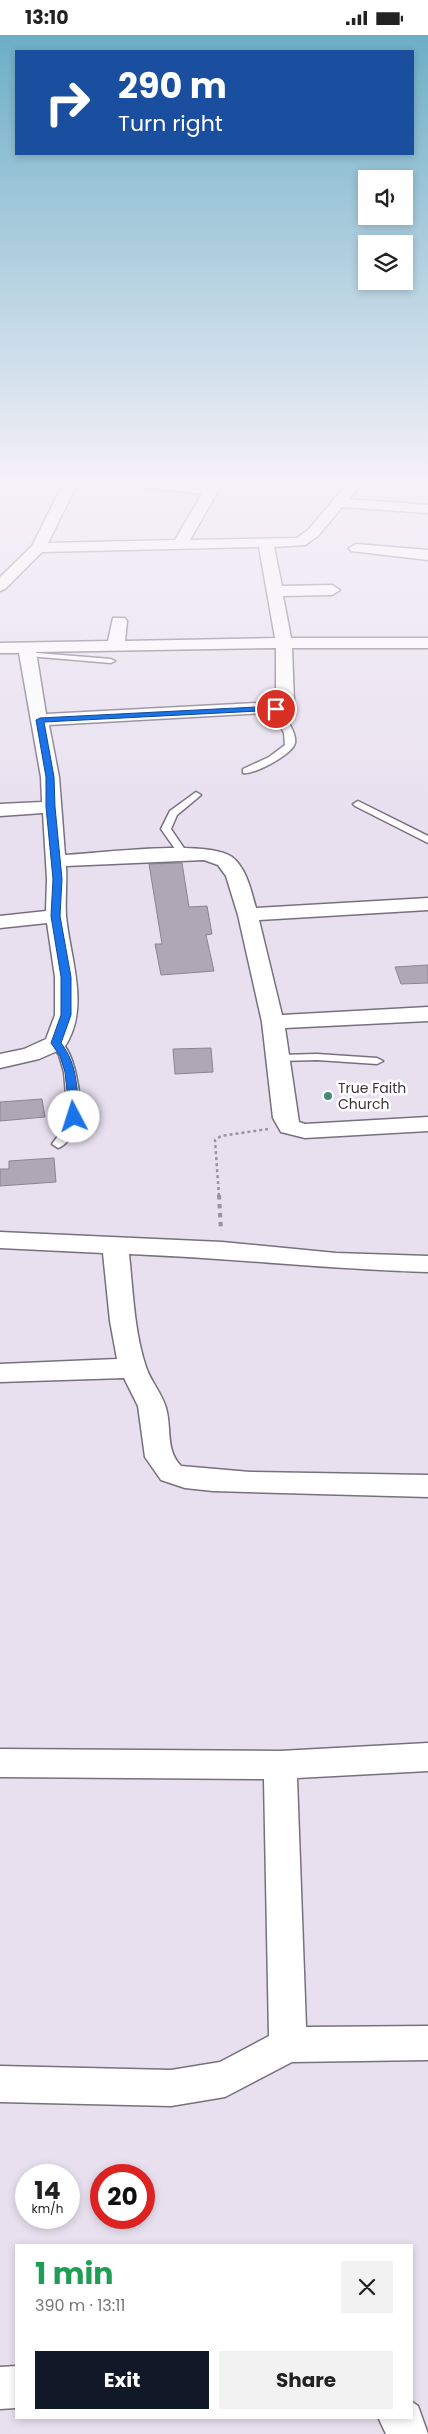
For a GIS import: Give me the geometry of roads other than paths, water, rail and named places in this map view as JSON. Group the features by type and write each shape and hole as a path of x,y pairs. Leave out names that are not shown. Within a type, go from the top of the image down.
{"street":[{"path":"40,720 276,709 283,707 285,702 284,642 275,596"},
{"path":"113,653 119,621"},
{"path":"0,648 28,651 113,653 284,642 428,643"},
{"path":"0,1061 31,1054 56,1043 66,1015 66,977 56,916 57,879 50,807 50,777 32,685 28,651"},
{"path":"0,810 50,807"},
{"path":"55,861 183,853 206,854 225,861 236,875 248,915 273,1022 285,1118 289,1127 305,1131 428,1124"},
{"path":"248,915 428,904"},
{"path":"0,922 56,916"},
{"path":"273,1022 428,1014"},
{"path":"0,1240 222,1250 336,1261 428,1264"},
{"path":"115,1245 124,1327 132,1368 152,1406 156,1427 154,1445 158,1458 173,1474 212,1481 428,1486"},
{"path":"0,1373 132,1368"},
{"path":"0,1763 280,1765 428,1757"},
{"path":"280,1765 288,2045"},
{"path":"0,2084 171,2088 195,2086 225,2079 288,2045 428,2043"},
{"path":"0,2388 15,2387"},
{"path":"401,2419 407,2434"}],"lane":[{"path":"246,771 283,753 290,747 291,741 276,709"},
{"path":"183,853 166,829 168,820 172,813 196,795"},
{"path":"358,804 428,840"},
{"path":"56,1043 65,1055 70,1072 74,1117 70,1129 58,1144"},
{"path":"279,1058 317,1057 376,1061"}],"place":[{"name":"True Faith Church","path":"328,1096"}]}
